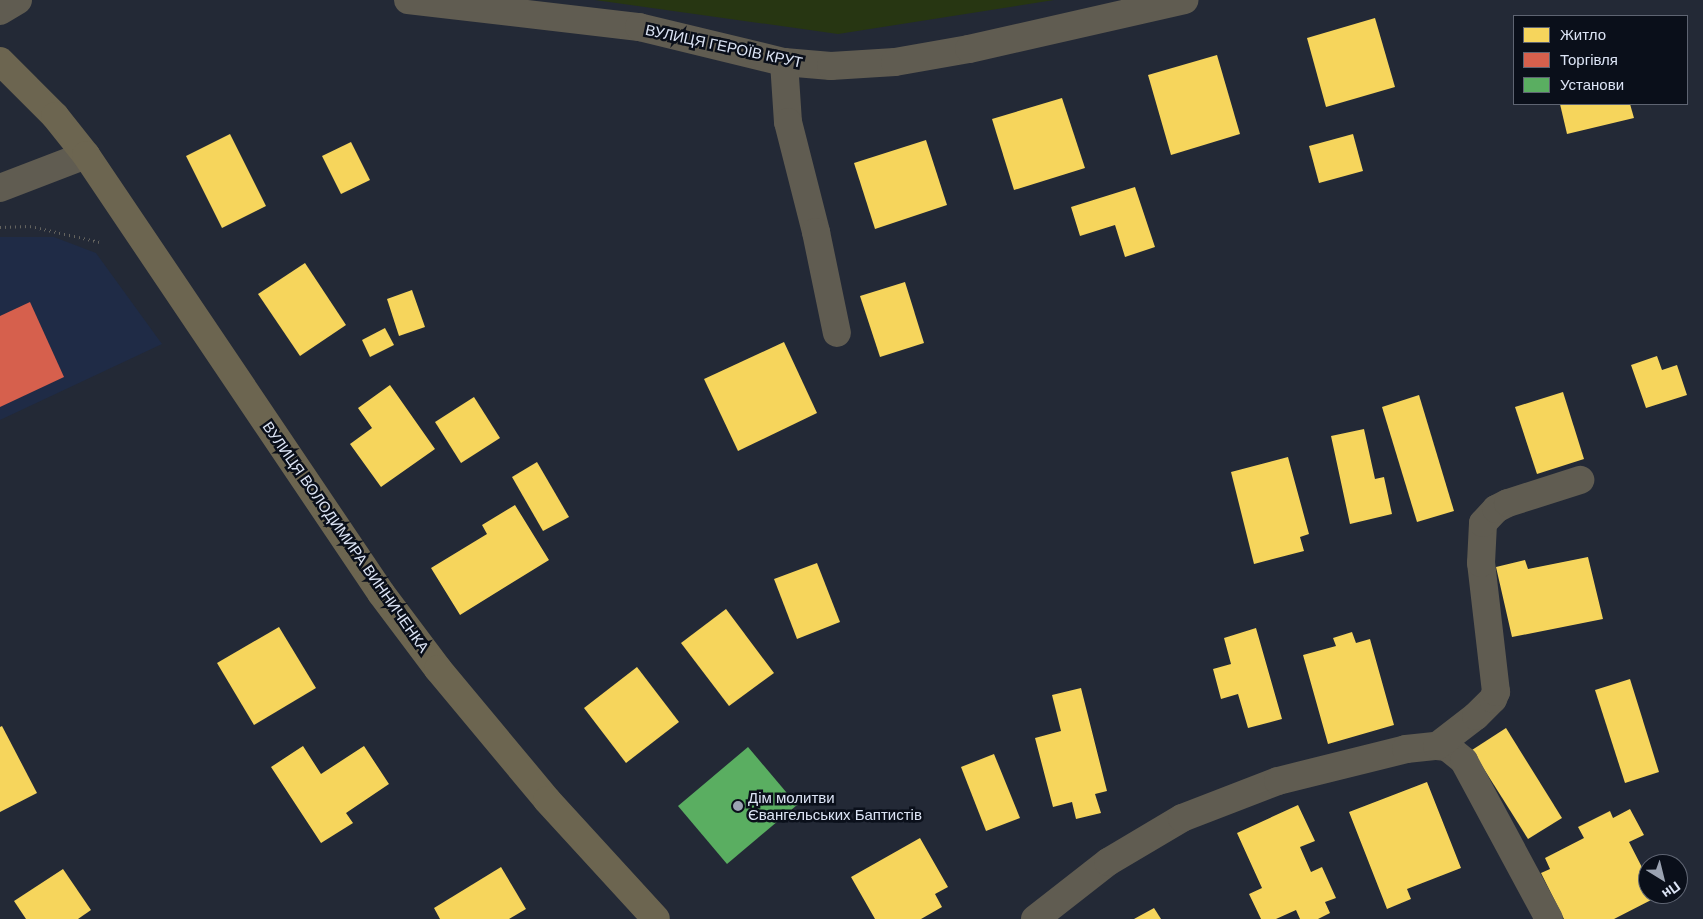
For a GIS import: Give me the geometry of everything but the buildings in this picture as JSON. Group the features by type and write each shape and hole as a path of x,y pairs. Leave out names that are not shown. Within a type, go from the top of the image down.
{"main road":[{"name":"ВУЛИЦЯ ВОЛОДИМИРА ВИННИЧЕНКА","path":"0,61 55,116 86,155 392,608 491,735 656,919"}],"street":[{"path":"0,11 18,0"},
{"name":"ВУЛИЦЯ ГЕРОЇВ КРУТ","path":"408,0 639,27 784,62 831,66 895,62 1185,0"},
{"path":"784,62 788,122 816,232 837,333"},
{"path":"0,188 86,155"},
{"path":"1437,746 1486,707 1496,692 1481,563 1483,523 1496,509 1508,503 1580,480"},
{"path":"1034,919 1108,862 1182,818 1278,782 1406,749 1437,746 1447,747 1464,761 1549,919"}],"shaded area":[{"path":"0,237 54,237 96,253 162,344 0,420"}],"green space":[{"path":"595,0 1054,0 838,34"}],"place":[{"name":"Дім молитви Євангельських Баптистів","path":"738,806"}]}
